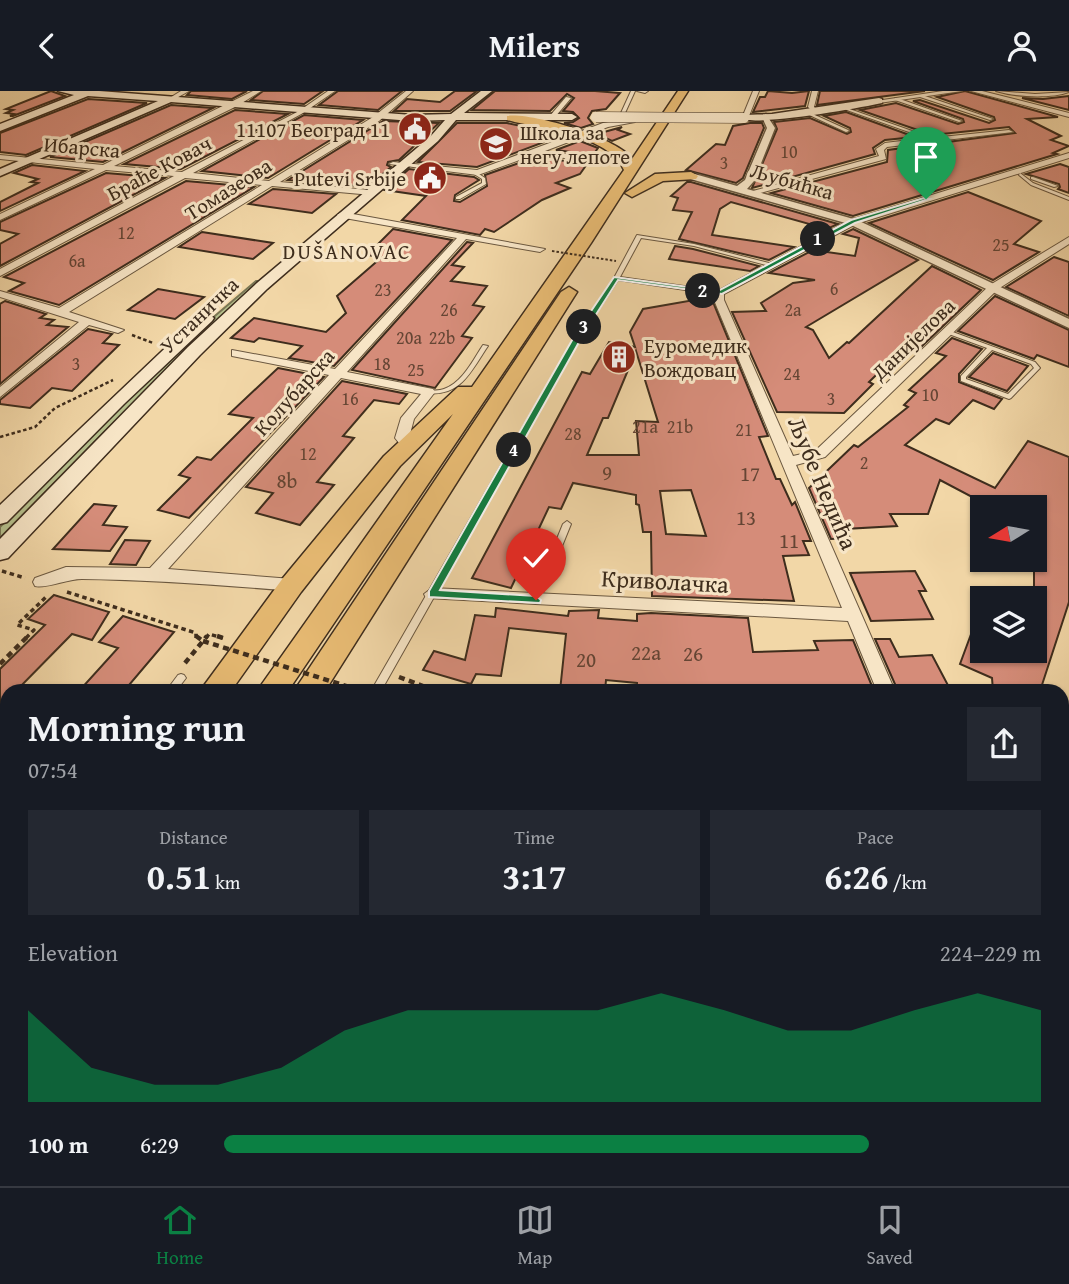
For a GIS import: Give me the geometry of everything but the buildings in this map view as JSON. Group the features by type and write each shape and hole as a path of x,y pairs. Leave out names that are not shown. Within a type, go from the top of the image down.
{"highway":[{"path":"314,684 510,387 632,193 683,91"},
{"path":"277,684 631,170 695,91"},
{"path":"574,117 563,123 574,133"},
{"path":"511,118 574,133 603,144 622,154 631,170"},
{"path":"603,144 638,144 661,136"},
{"path":"667,162 691,176"},
{"path":"632,193 660,177 691,176"},
{"path":"220,684 292,585 408,445 513,341"}],"main road":[{"path":"63,91 448,123 469,117 574,117"},
{"name":"Устаничка","path":"0,517 168,351 225,301 364,192 398,164 423,138 448,123 488,91"},
{"path":"873,91 873,98 879,101"},
{"path":"0,128 89,92"},
{"path":"0,173 171,99"},
{"path":"469,117 766,117 879,101"},
{"name":"Устаничка","path":"0,552 194,351 364,192"}],"street":[{"path":"171,99 186,91"},
{"path":"0,217 258,91"},
{"name":"Браће Ковач","path":"0,273 304,110 332,91"},
{"name":"Томазеова","path":"61,312 380,116 410,91"},
{"path":"640,91 645,91"},
{"path":"745,117 756,91"},
{"path":"810,111 815,91"},
{"path":"879,101 959,91"},
{"path":"974,91 1069,115"},
{"path":"552,115 568,98"},
{"path":"843,107 935,139"},
{"path":"740,189 749,181 771,128 766,117"},
{"path":"398,164 475,173 537,152 574,133 628,120"},
{"path":"756,193 883,157 880,149 885,145 1009,132"},
{"path":"537,152 600,160"},
{"path":"719,293 853,222 1069,155"},
{"name":"Ибарска","path":"0,157 364,192"},
{"name":"Љубићка","path":"691,176 853,222 1069,324"},
{"path":"342,215 540,249"},
{"name":"Колубарска","path":"154,574 464,236"},
{"name":"Данијелова","path":"786,461 805,460 820,454 995,287 1069,240"},
{"name":"Љубе Недића","path":"719,293 719,300 786,461 883,684"},
{"path":"0,294 118,330"},
{"path":"0,393 88,320"},
{"path":"236,353 429,392 405,425 402,438 408,445"},
{"path":"41,582 66,573 154,574 292,585"},
{"name":"Криволачка","path":"432,594 853,615"}],"lane":[{"path":"628,120 623,113 633,91"},
{"path":"998,91 1015,95 1025,92 1059,94 1068,91"},
{"path":"921,96 991,119"},
{"path":"896,99 960,121"},
{"path":"810,111 846,131"},
{"path":"458,198 486,181 475,173"},
{"path":"1018,173 1056,186"},
{"path":"1018,173 1032,184 1069,198"},
{"path":"380,684 579,335 617,278 639,236 694,244 770,264"},
{"path":"617,278 719,293"},
{"path":"948,332 1033,363 1037,368 1009,397 963,380 991,348"},
{"path":"429,392 442,393 453,389 465,377 485,346"},
{"path":"536,600 567,524"},
{"path":"176,684 181,678"}],"path":[{"path":"552,251 616,261"},
{"path":"118,330 153,343"},
{"path":"0,437 35,427 55,408 115,379"},
{"path":"1,662 34,630 17,625 54,588 196,633 196,638 203,641 340,684"},
{"path":"182,667 203,641"},
{"path":"388,672 418,684"}],"green space":[{"path":"259,281 0,538 0,527 196,332"}],"place":[{"name":"11107 Београд 11","path":"415,129"},
{"name":"Школа за негу лепоте","path":"496,144"},
{"name":"Putevi Srbije","path":"430,178"},
{"name":"Еуромедик Вождовац","path":"619,357"}],"district":[{"name":"DUŠANOVAC","path":"347,251"}],"route":[{"path":"536,600 432,594 579,335 617,278 719,293 853,222 926,199"}]}
